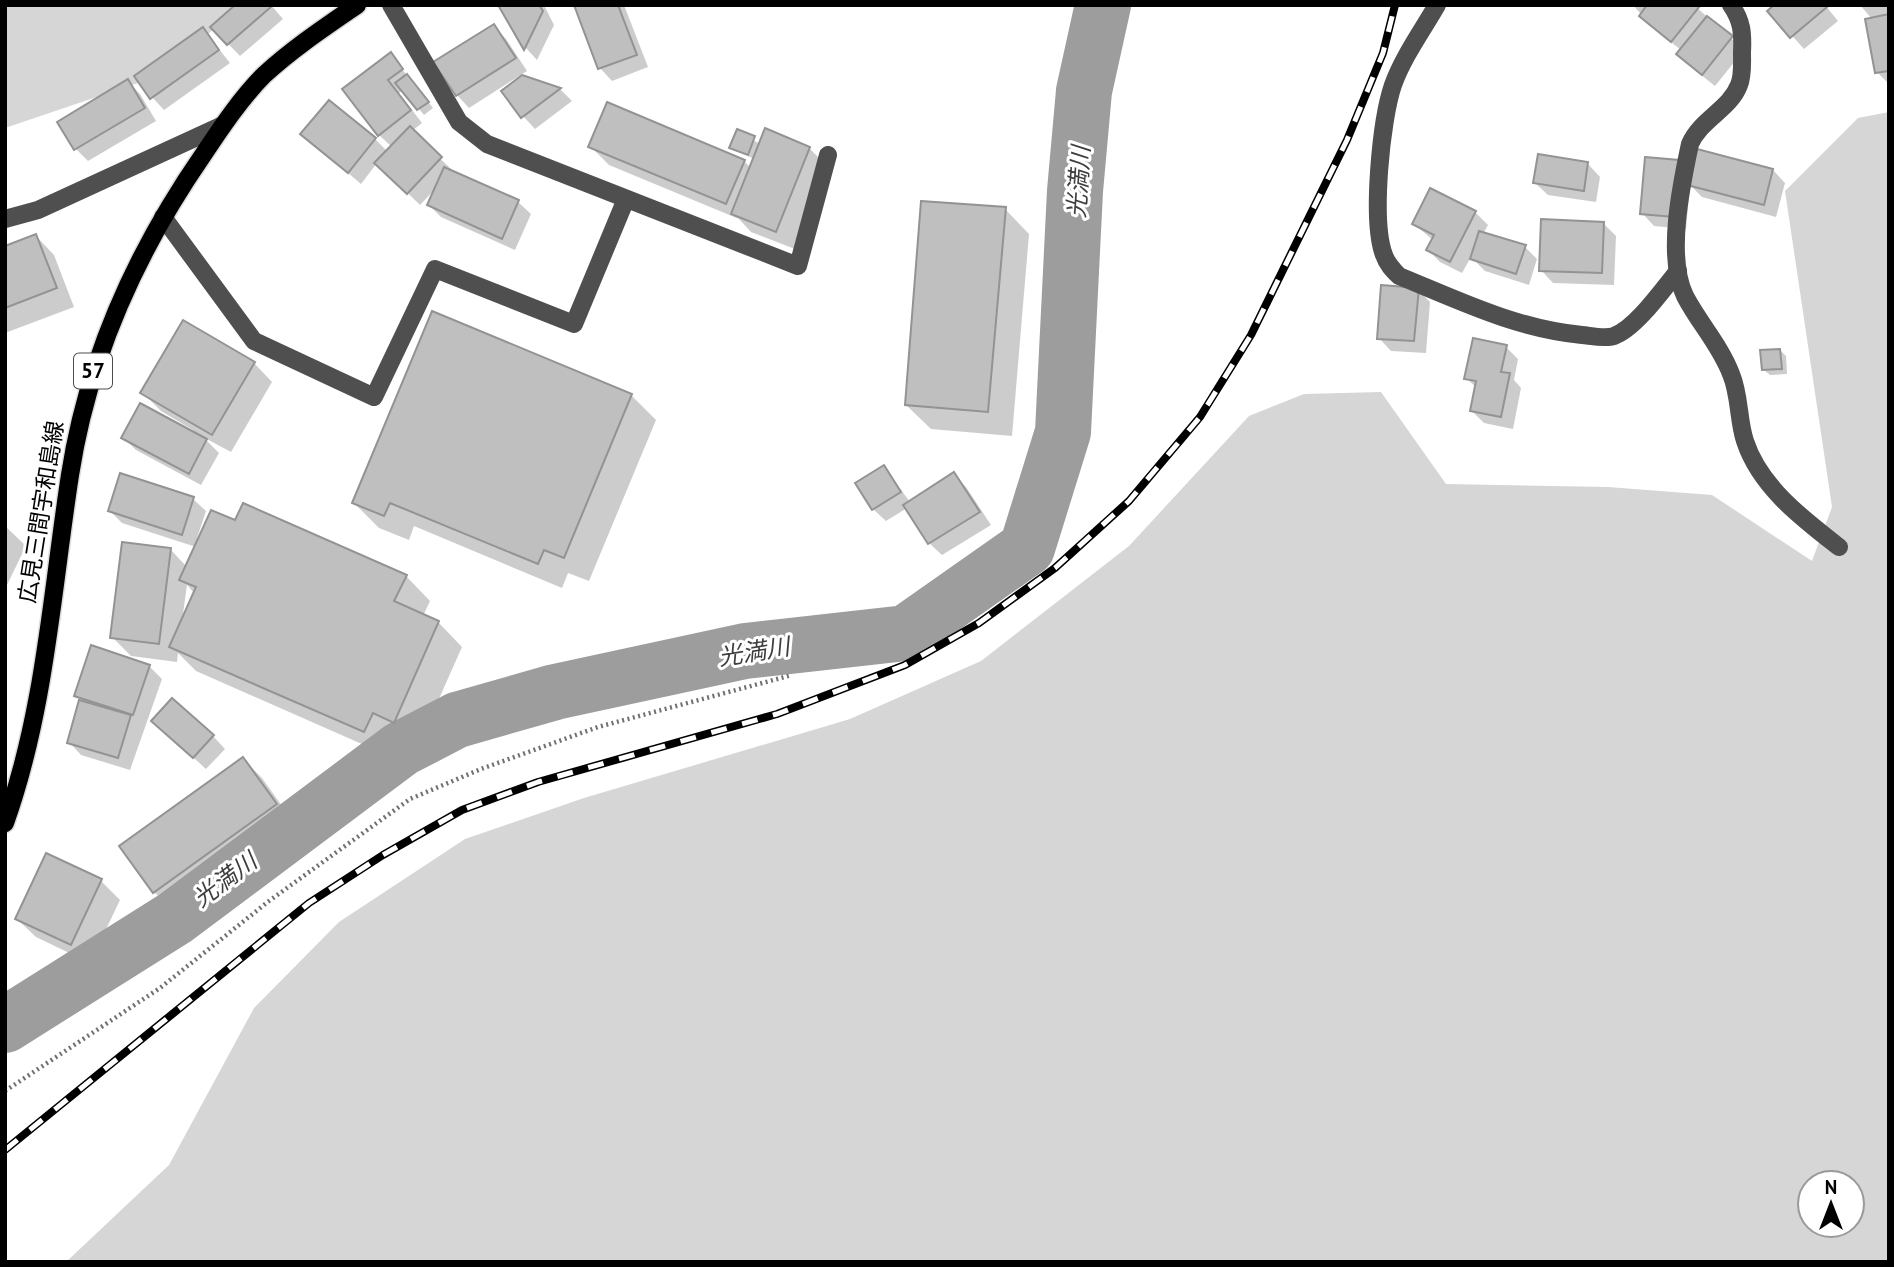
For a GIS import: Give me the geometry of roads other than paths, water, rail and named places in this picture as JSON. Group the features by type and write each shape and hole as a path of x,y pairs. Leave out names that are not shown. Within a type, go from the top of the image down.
{"main road":[{"name":"広見三間宇和島線","path":"5,823 22,773 36,710 70,474 88,389 108,327 163,217 223,125 264,76 357,5"}],"street":[{"path":"391,5 459,122 487,144 798,266 828,155"},
{"path":"1437,5 1403,65 1389,101 1378,198 1381,247 1390,268 1399,276 1507,321 1533,329 1598,337 1613,336 1633,323 1678,271"},
{"path":"1731,5 1741,19 1743,35 1740,84 1724,105 1697,130 1690,144 1676,248 1678,271 1685,295 1720,351 1733,378 1741,429 1752,458 1782,498 1839,547"},
{"path":"5,219 38,210 223,125"},
{"path":"163,217 254,341 374,397 435,269 574,324 626,199"}],"waterway":[{"name":"光満川","path":"5,1025 175,918 401,749 457,720 555,692 745,651 906,633 1027,548 1063,432 1075,191 1084,91 1103,5"}],"railway":[{"path":"5,1150 309,903 383,855 462,810 538,782 777,714 905,665 979,623 1055,568 1129,501 1200,417 1251,335 1347,140 1383,53 1395,5"}]}
